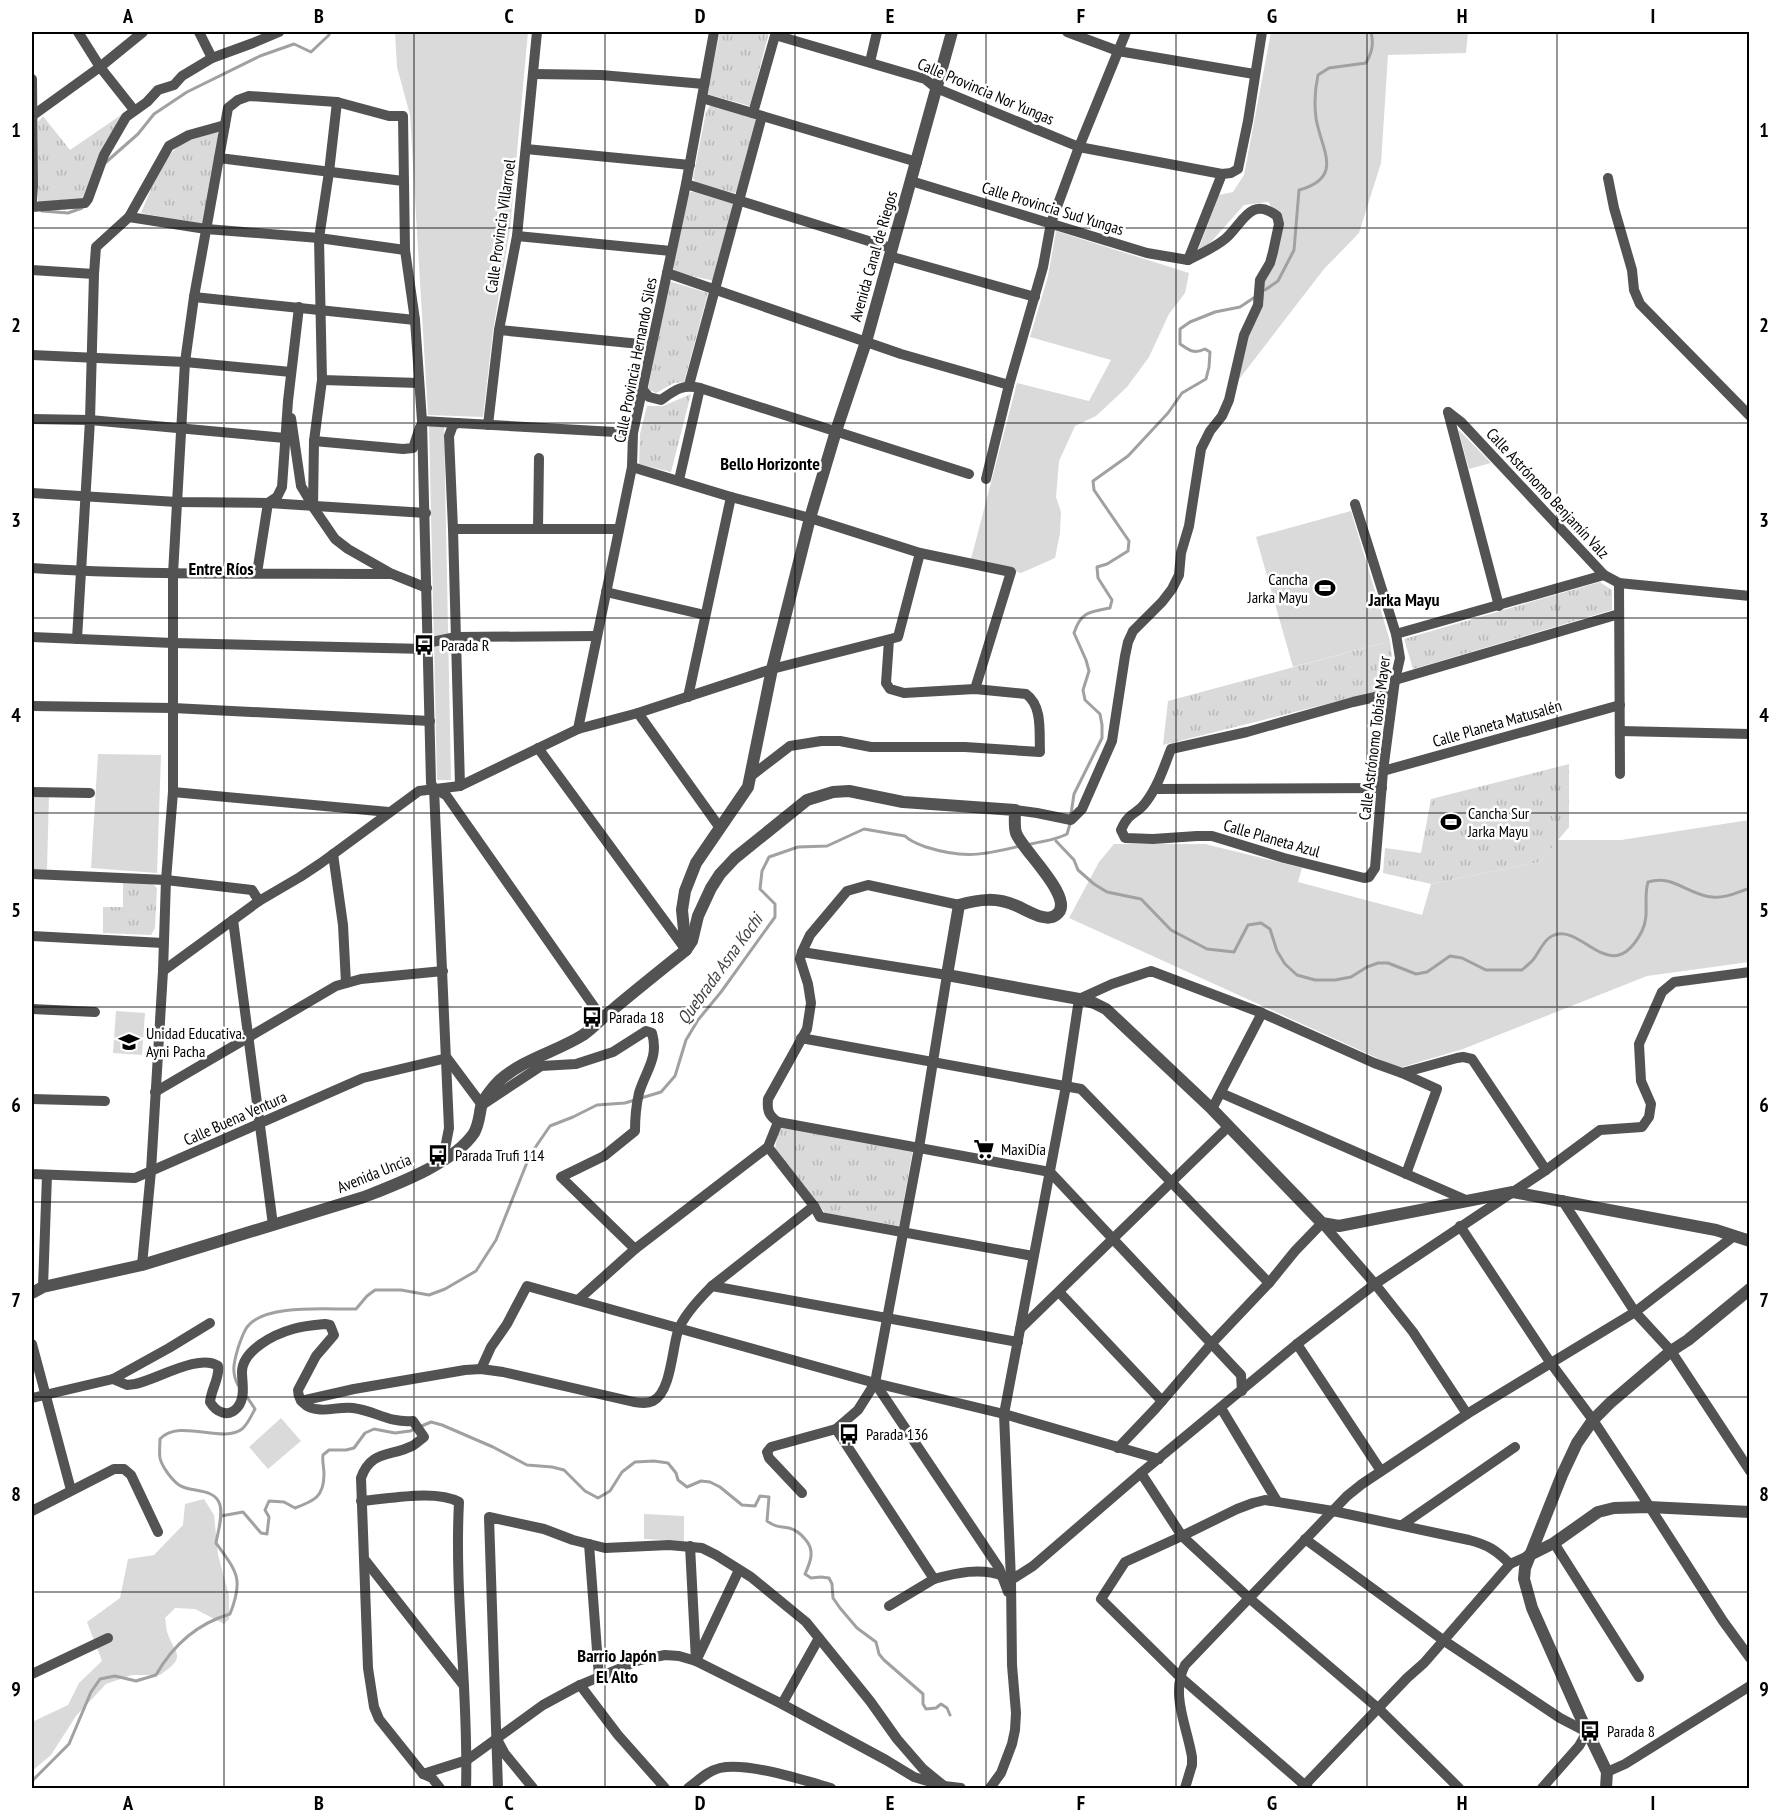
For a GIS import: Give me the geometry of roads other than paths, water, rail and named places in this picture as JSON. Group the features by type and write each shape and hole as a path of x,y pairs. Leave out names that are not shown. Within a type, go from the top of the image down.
{"street":[{"path":"78,32 100,67 134,110"},
{"path":"32,116 100,67 143,32"},
{"path":"199,32 212,58"},
{"path":"32,207 85,203 104,155 126,117 159,90 174,85 182,76 212,58 279,32"},
{"name":"Calle Provincia Villarroel","path":"488,424 499,330 517,236 537,32"},
{"name":"Calle Provincia Hernando Siles","path":"578,729 632,467 633,433 650,345 690,165 714,32"},
{"path":"870,62 877,32"},
{"name":"Avenida Canal de Riegos","path":"686,950 682,910 685,891 696,863 748,788 772,669 810,518 866,342 952,32"},
{"path":"1067,32 1118,51 1254,74"},
{"path":"986,479 1009,385 1035,297 1051,223 1126,32"},
{"path":"1188,260 1222,174 1232,173 1238,169 1262,32"},
{"path":"678,480 715,289 739,200 775,33"},
{"name":"Calle Provincia Nor Yungas","path":"775,33 925,79 936,88 1079,147 1222,174"},
{"path":"533,74 600,75 704,84"},
{"path":"32,79 32,201"},
{"path":"142,1265 151,1171 172,792 173,574 185,362 194,297 228,108 238,100 249,96 337,102 389,116 403,116 405,250 415,320 423,421 429,721 449,1128 443,1160"},
{"path":"702,98 917,162"},
{"path":"313,507 314,441 322,380 319,238 337,102"},
{"path":"77,639 90,420 96,247 129,217 169,146 189,135 225,125"},
{"path":"526,149 690,165"},
{"path":"219,158 403,182"},
{"path":"1608,178 1632,270 1634,290 1640,304 1749,416"},
{"name":"Calle Provincia Sud Yungas","path":"911,181 1147,253 1188,260"},
{"path":"686,184 890,252 1035,297"},
{"path":"538,748 686,950 692,941 698,916 720,874 735,858 807,800 819,795 849,791 903,802 1015,810 1071,820 1082,809 1112,741 1128,642 1134,631 1167,595 1179,575 1181,553 1189,526 1201,449 1222,416 1229,400 1244,335 1258,305 1260,279 1270,263 1273,252 1279,224 1277,216 1263,208 1253,210 1245,215 1227,237 1188,260"},
{"path":"129,217 206,229 319,238 405,250"},
{"path":"517,236 670,251"},
{"path":"32,270 94,274"},
{"path":"666,273 901,354 1009,385"},
{"path":"194,297 415,320"},
{"path":"257,573 268,503 277,497 282,487 288,401 299,307"},
{"path":"499,330 650,345"},
{"path":"32,355 185,362 291,372"},
{"path":"322,380 419,383"},
{"path":"643,390 649,397 661,400 675,390 695,386 969,474"},
{"path":"288,401 301,486 335,539 392,574 427,588"},
{"name":"Calle Astrónomo Benjamín Valz","path":"1499,606 1448,412 1461,422 1604,575 1619,583"},
{"path":"32,419 90,420 285,438"},
{"path":"314,441 413,448 423,421"},
{"path":"423,421 633,433"},
{"path":"458,423 453,425 449,436 460,786"},
{"path":"538,529 539,458"},
{"path":"632,467 810,518 920,553 1011,572 975,689"},
{"path":"32,493 177,502 268,503 426,513"},
{"path":"688,697 731,497"},
{"name":"Calle Astrónomo Tobías Mayer","path":"1355,504 1396,634 1400,658 1383,771 1373,873"},
{"path":"453,529 619,529"},
{"path":"163,971 259,901 333,854 419,791 433,786 460,786 578,729 638,713 772,669 898,637 920,553"},
{"path":"32,568 173,574 392,574"},
{"path":"1396,634 1604,575"},
{"path":"1620,774 1619,583 1749,596"},
{"path":"606,592 705,615"},
{"path":"1395,680 1619,614"},
{"path":"32,637 173,643 427,646 456,637 597,636"},
{"path":"751,776 790,746 820,741 840,741 871,747 964,747 1040,752 1037,707 1033,699 1026,694 975,689 904,693 890,689 886,683 889,640"},
{"path":"1382,788 1155,789 1171,749 1247,732 1393,693"},
{"name":"Calle Planeta Matusalén","path":"1383,771 1620,705"},
{"path":"32,706 173,708 429,721"},
{"path":"638,713 720,828"},
{"path":"1620,731 1749,734"},
{"path":"433,786 446,795 602,1018"},
{"name":"Calle Planeta Azul","path":"1155,789 1145,804 1125,820 1121,830 1125,838 1212,836 1284,858 1364,878 1373,873"},
{"path":"32,792 90,793"},
{"path":"172,792 389,812"},
{"path":"1015,810 1016,833 1028,853 1056,887 1060,911 1055,916 1046,918 1004,901 988,899 959,905 868,885 847,891 810,935 802,952 800,959 811,1003 807,1029 768,1099 767,1109 770,1117 778,1122 1050,1172 1241,1375 1242,1391"},
{"path":"333,854 343,925 346,983"},
{"path":"32,874 166,880 252,890 259,901"},
{"path":"802,1494 769,1458 767,1452 771,1447 836,1429 858,1410 875,1383 919,1148 959,905"},
{"path":"233,920 273,1225"},
{"path":"32,936 163,943"},
{"name":"Avenida Uncia","path":"32,1293 43,1287 142,1265 364,1197 443,1160 464,1146 475,1132 481,1119 482,1105 500,1080 534,1058 586,1033 686,950"},
{"path":"802,952 1079,999 1095,1003 1106,1009 1212,1109 1322,1223 1376,1284 1413,1332 1467,1414"},
{"path":"155,1092 336,986 361,979 443,971"},
{"path":"1079,999 1112,984 1151,971 1262,1013 1437,1089 1406,1174"},
{"path":"889,1606 934,1579 982,1571 991,1571 1007,1578 1033,1566 1141,1473 1298,1344 1376,1284 1546,1170 1600,1130 1642,1127 1649,1118 1652,1104 1641,1081 1639,1044 1662,992 1674,982 1749,972"},
{"path":"990,1788 1002,1773 1015,1730 1016,1713 1012,1665 1011,1600 1007,1578 1004,1413 1066,1086 1079,999"},
{"path":"32,1009 95,1012"},
{"path":"1212,1109 1262,1013"},
{"path":"447,1058 482,1105 541,1066 576,1064 613,1052 646,1032 652,1033 656,1046 639,1092 635,1111 635,1131 604,1156 561,1176 635,1249"},
{"path":"801,1038 1081,1089 1269,1283"},
{"name":"Calle Buena Ventura","path":"32,1174 135,1178 363,1078 447,1058"},
{"path":"1402,1073 1457,1058 1472,1059 1546,1170"},
{"path":"1221,1093 1466,1200"},
{"path":"32,1099 105,1101"},
{"path":"578,1300 635,1249 768,1147 778,1122"},
{"path":"1020,1329 1229,1126"},
{"path":"768,1147 820,1217 1033,1256"},
{"path":"43,1287 47,1175"},
{"path":"1322,1223 1339,1226 1513,1192 1716,1230 1749,1241"},
{"path":"1562,1200 1635,1312 1671,1351 1749,1471"},
{"path":"301,1401 354,1389 482,1369 634,1402 646,1403 655,1400 665,1385 679,1329 700,1298 712,1286 814,1206"},
{"path":"1118,1448 1322,1223"},
{"path":"1460,1226 1550,1362 1593,1420 1749,1658"},
{"path":"1185,1788 1192,1765 1192,1756 1179,1693 1179,1676 1185,1665 1194,1653 1347,1496 1467,1414 1635,1312 1734,1236"},
{"path":"32,1246 45,1246"},
{"path":"482,1369 491,1347 507,1324 526,1286 875,1383 1004,1413 1159,1459"},
{"path":"712,1286 1018,1342"},
{"path":"1606,1788 1608,1772 1587,1732 1532,1608 1524,1579 1528,1556 1577,1443 1593,1420 1671,1351 1749,1289"},
{"path":"1059,1292 1162,1401"},
{"path":"32,1398 113,1379 210,1323"},
{"path":"113,1379 127,1385 135,1384 192,1365 214,1362 219,1372 210,1402 219,1412 232,1412 241,1400 243,1362 252,1350 291,1329 326,1324 330,1325 334,1335 316,1356 298,1390 301,1401 307,1406 323,1410 352,1408 400,1422 413,1421 423,1433 424,1437 412,1446 370,1461 361,1478 368,1668 374,1707 379,1719 423,1774 432,1778 440,1788"},
{"path":"32,1344 71,1490"},
{"path":"1298,1344 1381,1471"},
{"path":"875,1383 1007,1578"},
{"path":"1221,1408 1277,1501"},
{"path":"836,1429 934,1579"},
{"path":"1402,1525 1515,1448"},
{"path":"32,1510 114,1469 124,1469 130,1475 158,1532"},
{"path":"1141,1473 1182,1536 1249,1598 1379,1709 1459,1788"},
{"path":"362,1501 432,1495 452,1498 459,1502 457,1538 467,1760 466,1788"},
{"path":"1510,1564 1500,1553 1488,1546 1402,1525 1265,1500 1252,1503 1125,1562 1101,1599 1179,1676 1305,1787 1407,1678 1425,1663 1510,1564 1554,1543 1598,1512 1614,1508 1649,1507 1749,1512"},
{"path":"498,1788 489,1516 544,1529 573,1540 605,1548 669,1545 702,1548 751,1577 806,1622 870,1701 897,1739 923,1768 944,1786"},
{"path":"1305,1539 1443,1640 1560,1718 1587,1732"},
{"path":"1554,1543 1639,1677"},
{"path":"589,1544 599,1677"},
{"path":"690,1546 696,1661"},
{"path":"365,1560 464,1686"},
{"path":"696,1661 739,1570"},
{"path":"32,1674 108,1638"},
{"path":"782,1704 819,1638"},
{"path":"423,1774 467,1760 543,1705 580,1685 639,1660 679,1656 696,1661 782,1704 914,1777 944,1786 961,1788"},
{"path":"580,1685 618,1735 664,1788"},
{"path":"1608,1772 1625,1764 1749,1686"},
{"path":"1542,1788 1579,1746 1587,1732"},
{"path":"497,1739 505,1754 533,1788"},
{"path":"688,1788 711,1771 731,1767 781,1774 831,1788"}],"waterway":[{"path":"105,163 138,134 154,114 187,92 260,56 294,44 311,52 329,35 329,32"},
{"name":"Quebrada Asna Kochi","path":"1265,290 1278,281 1294,250 1299,190 1322,178 1326,170 1327,161 1315,112 1318,75 1329,68 1366,63 1372,48 1371,32"},
{"path":"42,211 68,213 82,208"},
{"name":"Quebrada Asna Kochi","path":"1071,814 1074,794 1102,738 1100,714 1085,700 1083,690 1089,671 1074,633 1080,621 1087,614 1110,608 1112,600 1098,578 1097,567 1107,564 1128,551 1129,541 1094,490 1093,481 1128,456 1168,413 1182,393 1206,379 1210,352 1205,349 1192,351 1180,344 1180,329 1190,322 1215,312 1240,307 1255,297"},
{"name":"Quebrada Asna Kochi","path":"1027,845 1052,840 1067,834 1070,824"},
{"name":"Quebrada Asna Kochi","path":"641,1098 661,1092 675,1076 686,1040 698,1020 775,917 775,904 760,889 762,871 769,857 798,847 827,846 864,829 905,836 920,845 952,853 995,852 1020,846"},
{"path":"1056,841 1074,860 1078,870 1094,884 1107,892 1141,899 1171,930 1207,949 1234,952 1248,925 1261,923 1270,929 1277,951 1285,964 1297,975 1315,980 1351,977 1378,963 1388,963 1416,974 1427,972 1450,956 1462,958 1486,970 1522,970 1532,961 1549,938 1563,934 1574,937 1608,955 1619,955 1630,948 1642,931 1646,919 1648,882 1665,881 1695,893 1717,897 1750,888"},
{"name":"Quebrada Asna Kochi","path":"238,1385 234,1362 247,1327 256,1319 268,1314 298,1309 356,1309 375,1290 401,1290 429,1295 445,1289 476,1271 496,1240 530,1155 550,1126 597,1105 635,1100"},
{"name":"Quebrada Asna Kochi","path":"32,1781 69,1744 91,1692 100,1679 115,1676 136,1681 156,1675 170,1654 187,1637 206,1624 230,1614 237,1592 237,1584 229,1561 216,1543 221,1519 220,1505 213,1495 184,1487 173,1480 161,1462 160,1439 168,1433 178,1431 234,1433 242,1429 255,1409 247,1397"},
{"path":"221,1516 243,1512 261,1533 267,1534 269,1517 265,1510 269,1501 284,1502 295,1508 308,1503 320,1493 324,1482 323,1455 329,1450 354,1448 365,1433 374,1429 395,1433 410,1431 431,1422 493,1447 527,1465 564,1470 585,1491 598,1498 610,1491 622,1472 635,1462 668,1463 676,1473 678,1480 687,1487 701,1481 710,1482 742,1505 755,1506 760,1496 769,1497 767,1521 796,1531 810,1547 810,1560 805,1574 811,1578 829,1578 833,1598 840,1608 857,1628 876,1642 879,1654 884,1660 923,1694 923,1704 926,1709 936,1708 941,1704 947,1708 950,1715"}],"place":[{"name":"Cancha Jarka Mayu","path":"1325,588"},
{"name":"Parada R","path":"424,645"},
{"name":"Cancha Sur Jarka Mayu","path":"1451,822"},
{"name":"Parada 18","path":"592,1017"},
{"name":"Unidad Educativa. Ayni Pacha","path":"129,1042"},
{"name":"MaxiDía","path":"984,1149"},
{"name":"Parada Trufi 114","path":"438,1155"},
{"name":"Parada 136","path":"849,1434"},
{"name":"Parada 8","path":"1590,1731"}],"district":[{"name":"Bello Horizonte","path":"770,464"},
{"name":"Entre Ríos","path":"221,569"},
{"name":"Jarka Mayu","path":"1404,600"},
{"name":"Barrio Japón El Alto","path":"617,1666"}]}
